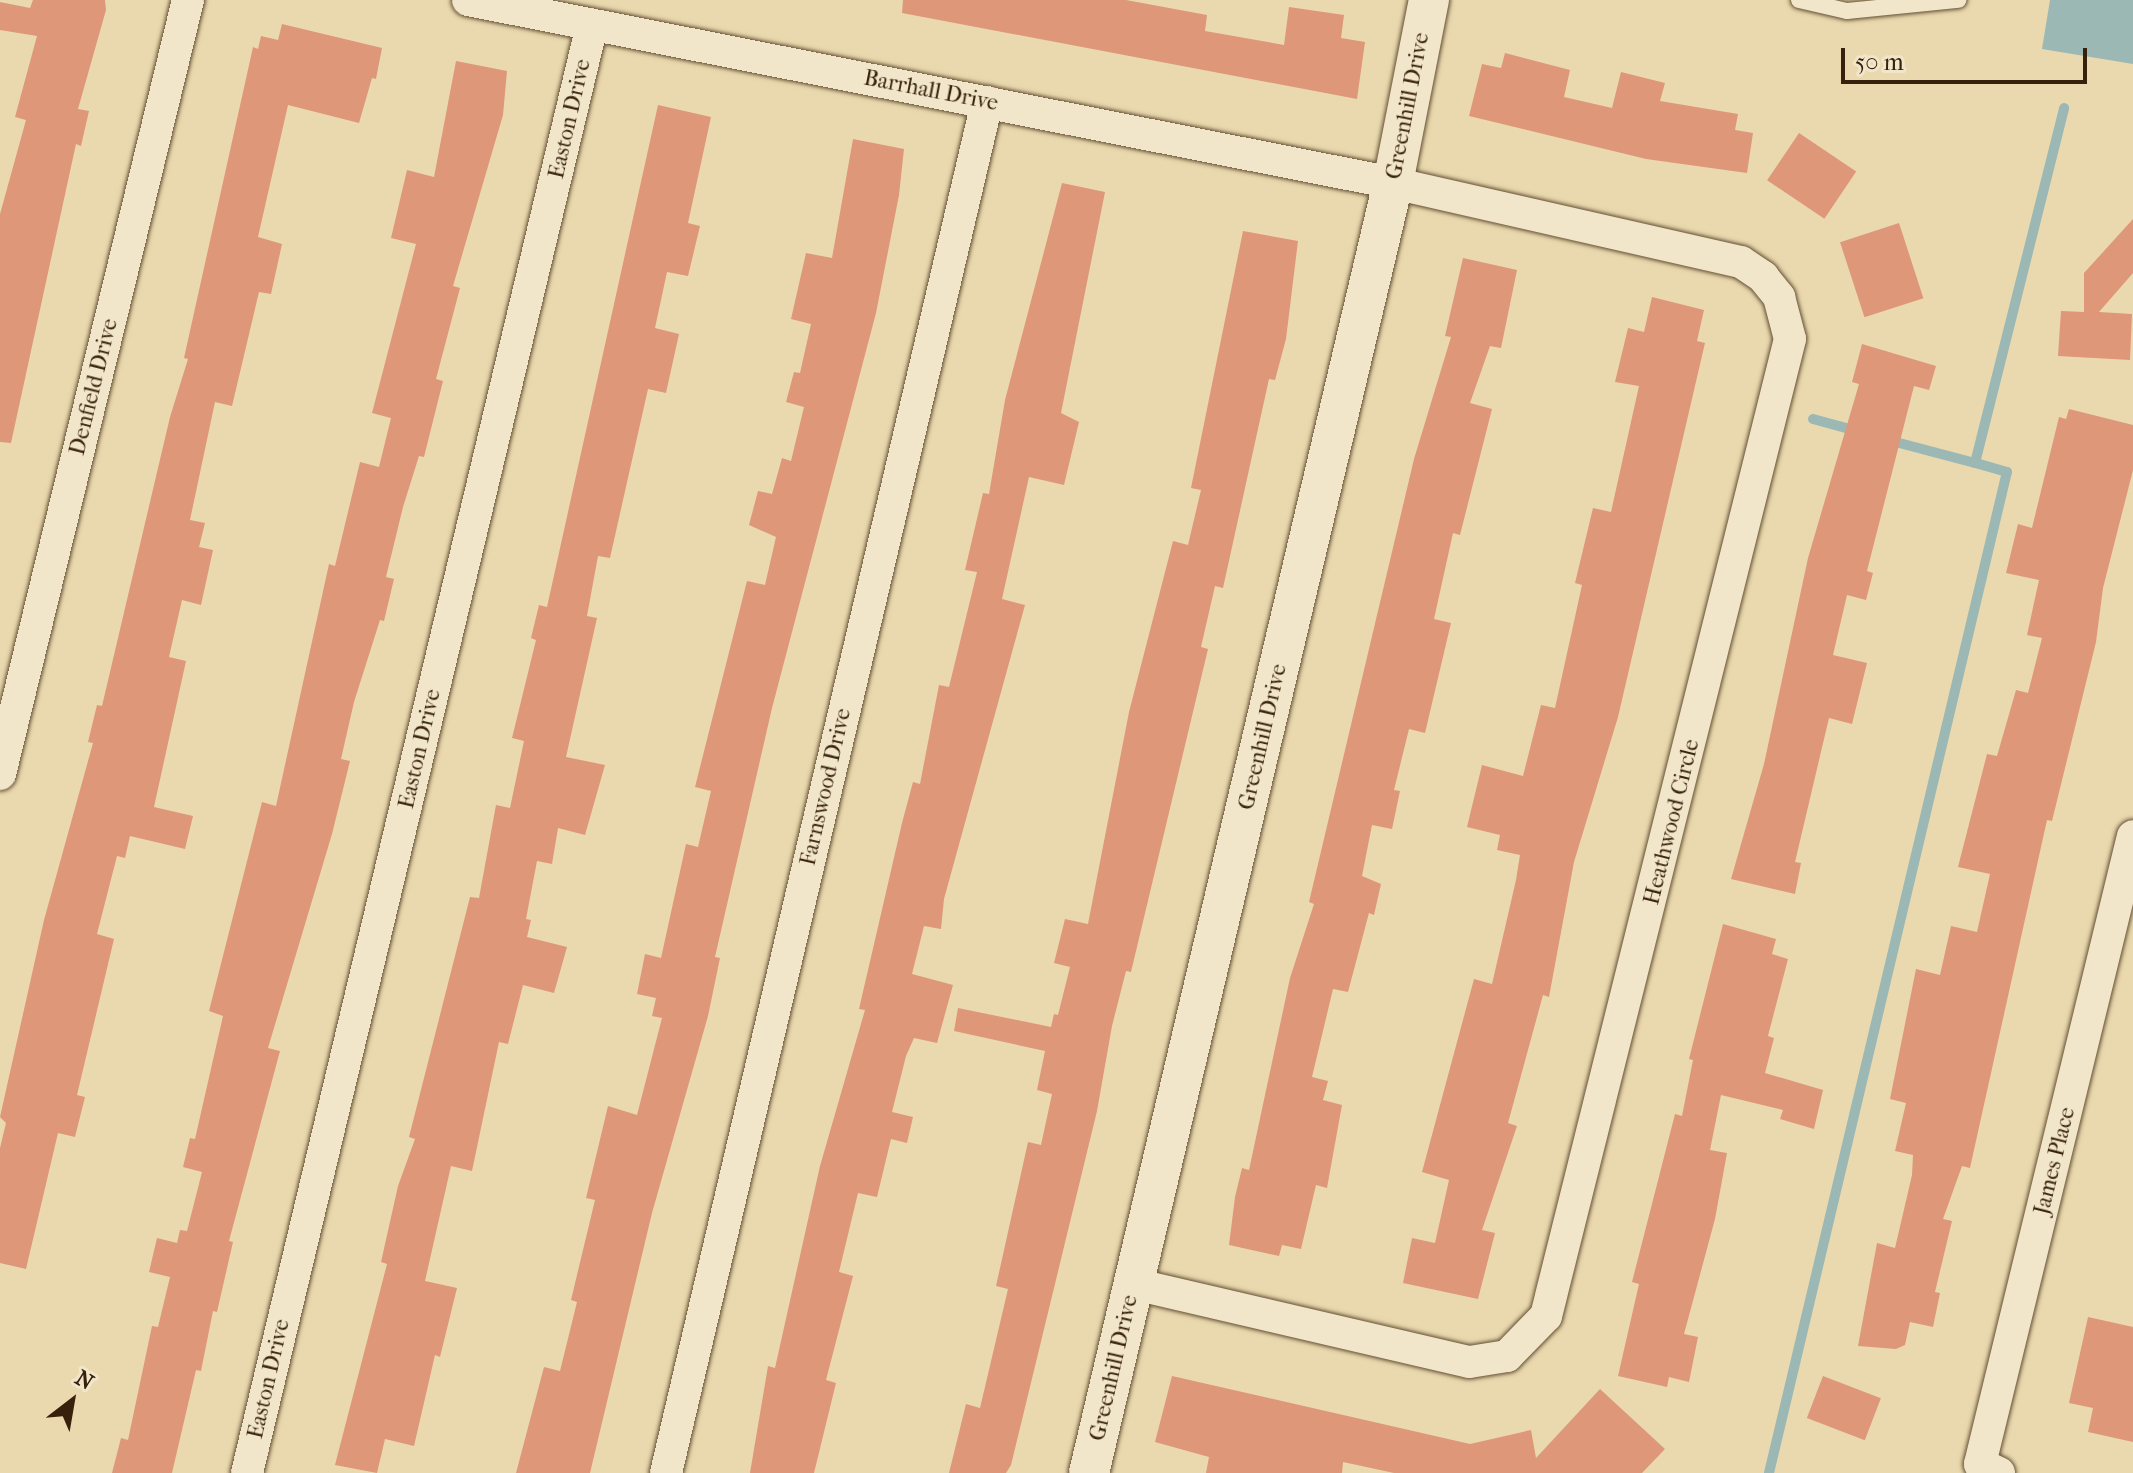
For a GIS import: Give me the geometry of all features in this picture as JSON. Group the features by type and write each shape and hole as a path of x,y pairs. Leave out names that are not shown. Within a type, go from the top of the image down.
{"street":[{"name":"Denfield Drive","path":"0,774 188,0"},
{"name":"Barrhall Drive","path":"468,0 1393,183"},
{"name":"Greenhill Drive","path":"1089,1473 1393,183 1429,0"},
{"name":"Easton Drive","path":"247,1473 592,25"},
{"name":"Farnswood Drive","path":"666,1473 987,102"},
{"name":"Heathwood Circle","path":"1134,1284 1469,1362 1507,1356 1546,1316 1786,355 1788,321 1779,297 1763,277 1741,262 1393,183"},
{"name":"James Place","path":"1999,1473 1980,1464 2133,836"}],"lane":[{"path":"1799,0 1847,11 1958,0"}],"water":[{"path":"2050,0 2133,0 2133,64 2042,49"}],"building":[{"path":"33,0 105,0 106,10 78,109 89,111 81,146 76,144 11,443 0,442 0,214 26,120 15,117 37,36 0,30 0,2 30,8"},
{"path":"903,0 1126,0 1207,15 1205,31 1284,45 1289,7 1344,15 1341,38 1365,42 1357,99 902,13"},
{"path":"282,24 382,48 376,79 372,78 359,123 288,105 258,237 282,244 271,294 259,292 232,406 215,402 190,520 205,523 199,547 213,550 201,605 182,600 169,657 186,661 154,807 193,816 185,849 130,836 125,858 117,856 97,934 114,939 77,1095 85,1097 75,1137 58,1133 26,1269 0,1263 0,1148 6,1123 0,1117 44,920 93,743 88,742 97,705 102,706 170,417 188,359 184,358 253,47 258,49 261,36 278,40"},
{"path":"1505,53 1570,70 1564,97 1612,108 1621,72 1665,83 1660,101 1738,114 1735,130 1753,133 1747,173 1646,159 1469,116 1482,64 1501,68"},
{"path":"456,61 507,71 503,115 453,286 460,288 436,379 443,381 424,457 419,456 403,507 386,577 394,579 384,621 380,620 354,702 341,759 350,761 332,834 268,1048 280,1051 229,1241 233,1242 217,1312 213,1311 201,1371 196,1370 172,1473 112,1473 121,1438 128,1440 152,1326 158,1327 170,1277 149,1272 157,1238 177,1243 180,1230 187,1231 202,1172 183,1167 190,1138 195,1139 223,1016 209,1011 262,802 276,806 329,564 335,566 360,462 379,467 391,418 372,413 416,244 391,238 407,170 434,177"},
{"path":"658,105 711,117 688,223 700,226 688,276 667,272 655,328 679,334 666,393 648,389 610,558 598,556 587,616 597,618 566,757 605,765 585,835 558,828 552,864 537,861 526,919 531,920 527,937 567,947 554,993 523,985 508,1044 499,1042 472,1171 451,1166 425,1281 457,1288 440,1357 435,1355 414,1446 385,1439 377,1473 335,1465 387,1264 381,1262 398,1186 415,1139 409,1137 470,897 479,898 496,805 510,808 524,741 512,738 536,640 531,638 539,605 547,607"},
{"path":"1799,133 1856,172 1824,219 1767,180"},
{"path":"853,139 904,149 899,195 876,313 772,708 715,957 720,958 708,1016 652,1213 590,1473 516,1473 544,1367 560,1371 577,1302 571,1300 595,1200 586,1198 608,1106 637,1115 662,1018 652,1016 656,998 637,994 645,954 661,958 686,844 698,847 711,791 695,787 747,581 765,585 776,537 749,525 758,491 772,494 782,458 791,461 804,407 786,402 794,372 800,373 811,324 791,319 806,253 832,258"},
{"path":"1062,183 1105,192 1061,413 1079,422 1064,485 1029,477 1002,599 1025,605 944,899 941,929 924,926 912,974 953,985 937,1043 914,1038 906,1056 892,1112 913,1117 907,1143 891,1139 877,1197 858,1193 839,1272 853,1276 826,1380 836,1383 814,1473 750,1473 768,1366 775,1368 820,1166 865,1010 859,1009 902,823 913,782 920,784 939,685 949,687 977,572 965,570 983,493 989,494 1005,400"},
{"path":"2133,219 2133,273 2099,312 2132,314 2130,360 2058,356 2061,311 2084,312 2084,273"},
{"path":"1899,223 1923,298 1864,317 1840,242"},
{"path":"1243,231 1298,241 1286,339 1275,380 1269,379 1223,588 1215,586 1201,647 1208,649 1131,972 1126,971 1112,1026 1097,1111 1011,1465 1006,1473 949,1473 966,1404 980,1408 1008,1289 996,1286 1028,1142 1041,1145 1052,1094 1037,1090 1045,1051 954,1031 958,1008 1051,1027 1054,1014 1058,1015 1070,967 1054,963 1065,919 1088,924 1129,712 1173,541 1188,545 1201,490 1191,488"},
{"path":"1463,258 1517,270 1501,348 1490,346 1470,403 1492,409 1460,535 1453,533 1434,619 1451,623 1425,733 1409,729 1394,790 1400,791 1392,829 1372,825 1362,876 1381,884 1374,915 1369,913 1348,992 1333,989 1312,1077 1328,1081 1323,1100 1342,1105 1327,1188 1316,1185 1301,1249 1282,1245 1279,1256 1229,1245 1235,1197 1242,1168 1249,1170 1290,978 1314,904 1309,902 1414,459 1451,337 1445,336"},
{"path":"1652,297 1704,310 1697,341 1705,343 1618,717 1574,862 1549,997 1543,995 1508,1123 1517,1126 1482,1230 1495,1233 1478,1299 1403,1283 1412,1238 1435,1243 1449,1180 1422,1172 1474,979 1492,984 1520,855 1497,850 1500,835 1467,827 1482,765 1523,776 1541,705 1555,708 1582,585 1575,583 1593,508 1611,512 1639,386 1615,382 1628,328 1644,332"},
{"path":"1862,344 1936,366 1929,390 1914,386 1867,571 1873,573 1866,600 1847,595 1833,655 1867,663 1852,724 1829,718 1795,862 1801,863 1795,894 1731,879 1764,764 1808,558 1859,384 1852,382"},
{"path":"2069,409 2133,425 2133,470 2103,588 2096,642 2052,821 2047,820 1970,1168 1962,1166 1943,1219 1952,1221 1935,1292 1940,1293 1933,1327 1910,1322 1905,1345 1896,1349 1858,1346 1877,1243 1895,1248 1912,1175 1913,1155 1895,1151 1906,1103 1890,1099 1916,969 1940,975 1951,926 1977,932 1990,874 1958,867 1987,754 1997,756 2016,690 2028,693 2042,638 2027,635 2039,580 2006,573 2018,524 2032,528 2059,417 2066,419"},
{"path":"1723,924 1776,939 1772,954 1788,959 1768,1036 1774,1038 1765,1073 1823,1090 1814,1129 1780,1119 1783,1110 1721,1095 1710,1150 1727,1153 1715,1219 1684,1334 1698,1337 1689,1382 1669,1377 1667,1387 1618,1376 1639,1284 1632,1282 1675,1114 1682,1116 1693,1060 1689,1059"},
{"path":"2088,1317 2133,1327 2133,1442 2088,1432 2093,1408 2069,1403"},
{"path":"1172,1376 1470,1444 1531,1430 1536,1458 1600,1389 1665,1449 1642,1473 1394,1473 1343,1462 1342,1473 1206,1473 1209,1457 1155,1442"},
{"path":"1823,1376 1881,1398 1865,1440 1807,1418"}],"waterway":[{"path":"1769,1473 2007,472 1975,463 2064,108"},
{"path":"1813,419 1857,431"},
{"path":"1888,440 1975,463"}]}
